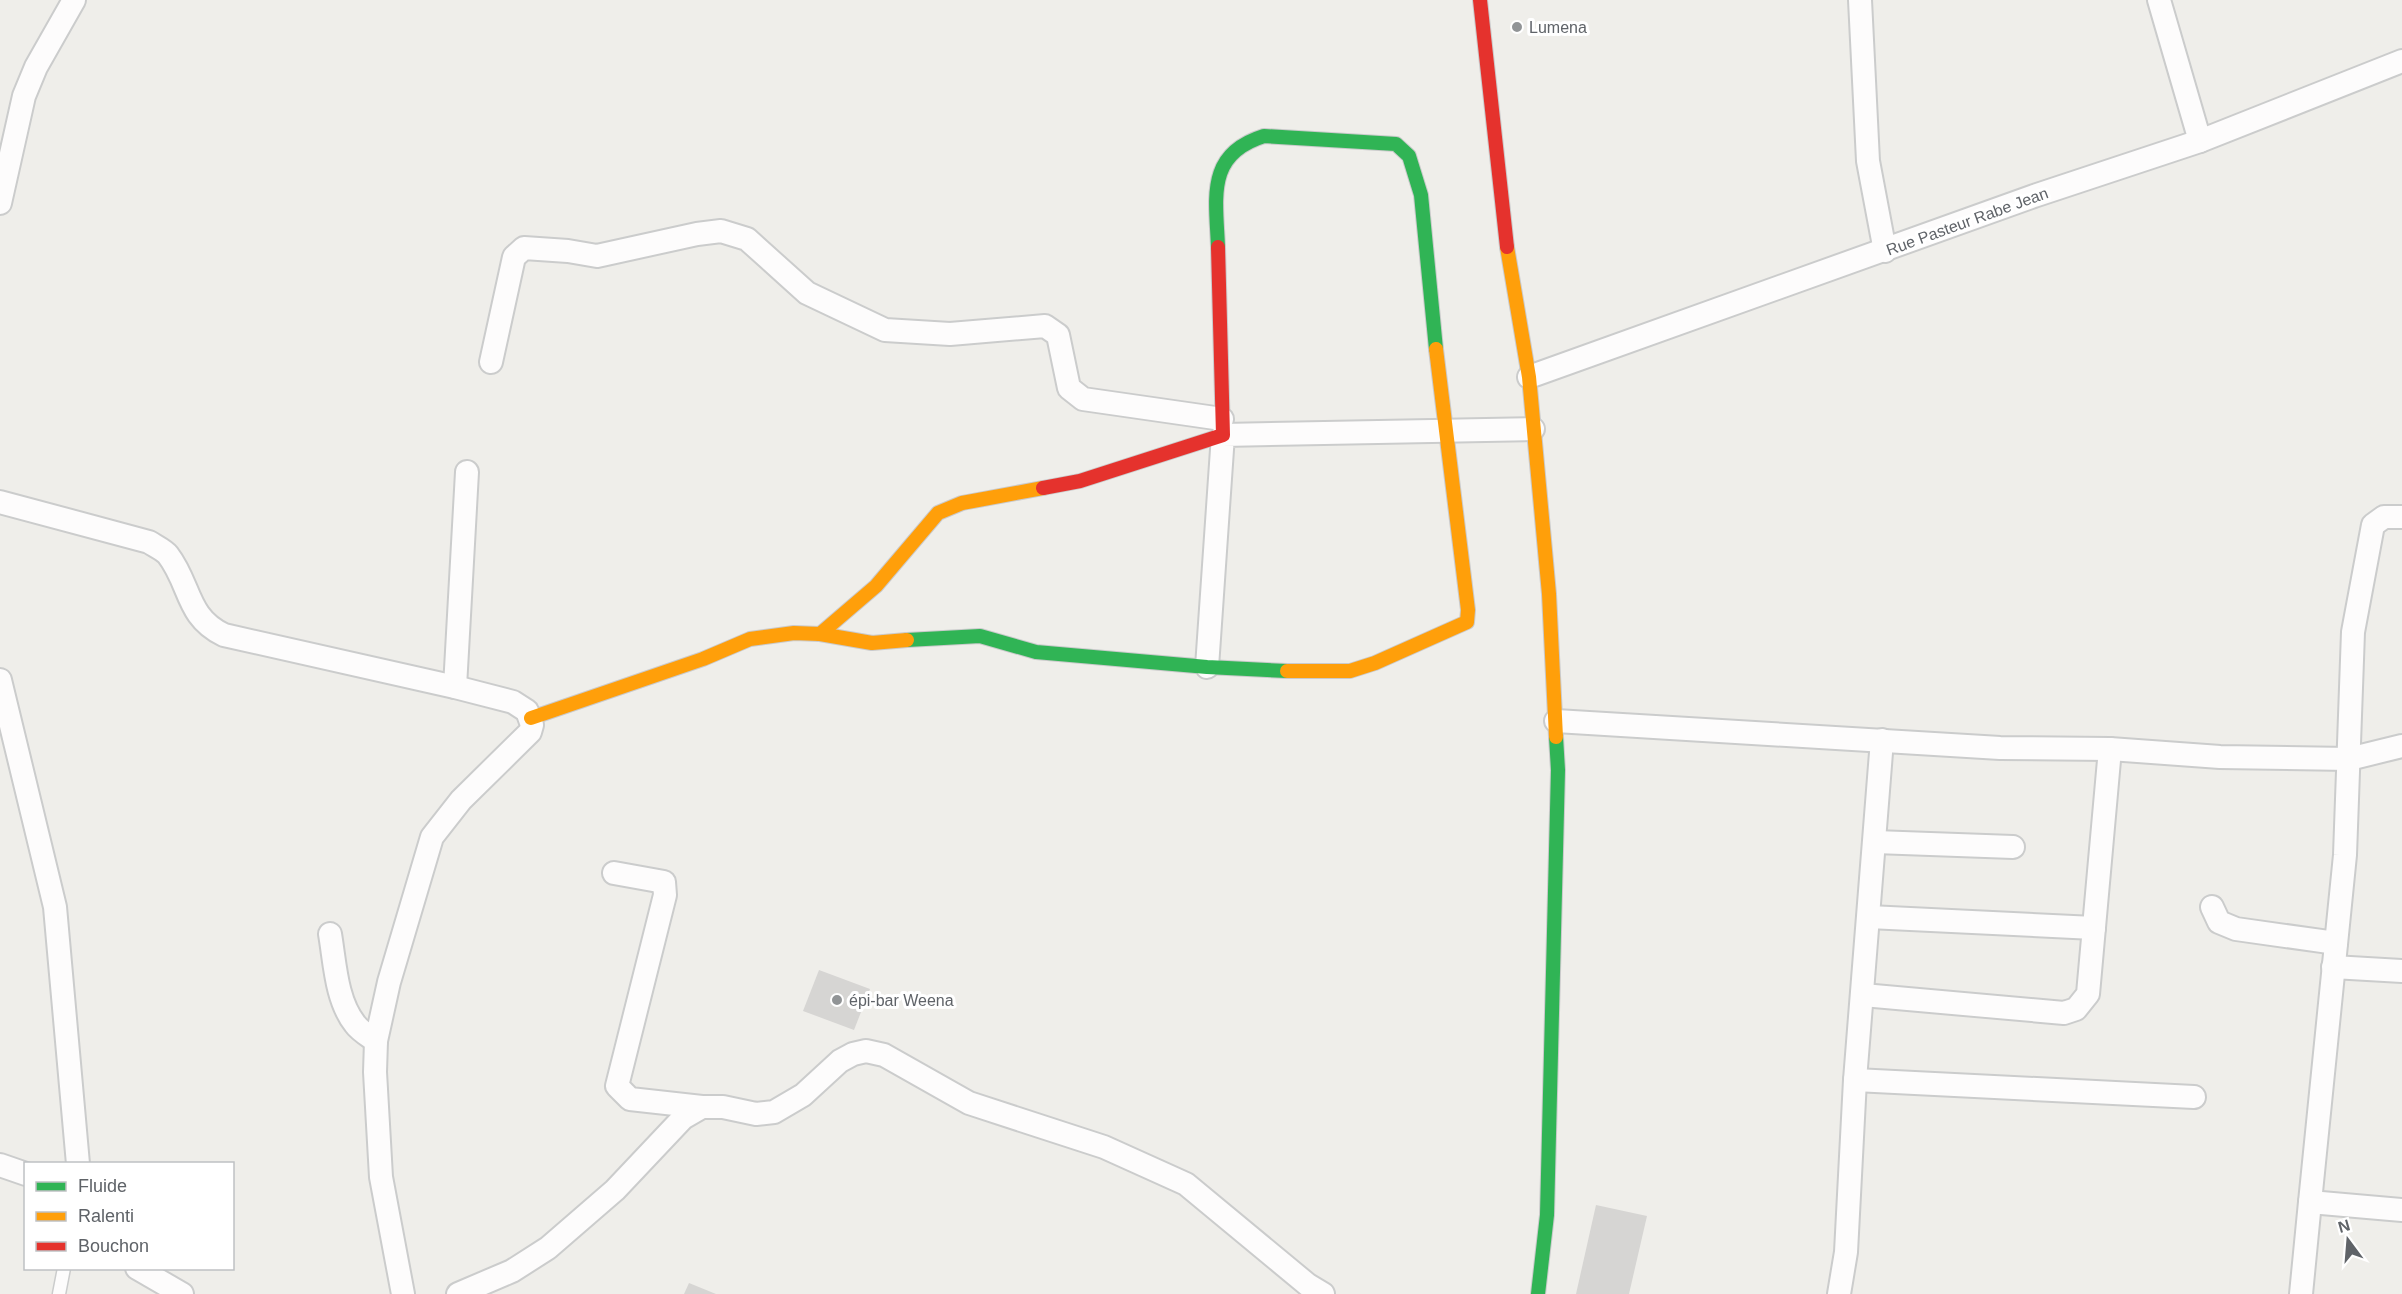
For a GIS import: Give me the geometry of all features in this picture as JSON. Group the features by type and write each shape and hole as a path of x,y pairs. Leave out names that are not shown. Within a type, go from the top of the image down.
{"street":[{"path":"0,203 24,96 36,67 74,0"},
{"path":"1480,0 1510,277 1529,376 1549,594 1556,721 1558,770 1547,1215 1538,1294"},
{"path":"1860,0 1868,161 1885,250"},
{"path":"2159,0 2200,141"},
{"name":"Rue Pasteur Rabe Jean","path":"1529,376 2034,196 2200,141 2402,61"},
{"path":"531,718 703,659 750,639 794,633 820,634 872,643 947,636 980,636 1036,652 1207,667 1316,672 1350,671 1397,655 1467,622 1468,609 1444,431 1416,174 1409,156 1396,144 1380,141 1264,136 1245,142 1229,154 1220,172 1216,195 1222,427 1207,667"},
{"path":"491,362 514,257 524,248 568,251 597,256 697,234 721,231 747,239 807,293 885,330 950,334 1045,326 1058,335 1069,388 1083,399 1222,427 1444,431 1533,429"},
{"path":"820,634 876,586 938,513 962,503 1080,481 1222,427"},
{"path":"455,687 467,472"},
{"path":"0,502 149,542 167,554 193,608 209,628 224,635 513,702 527,711 531,718 530,732 461,801 432,837 392,971 376,1041 375,1072 381,1177 403,1294"},
{"path":"2301,1294 2345,855 2354,632 2373,525 2384,516 2402,517"},
{"path":"0,680 55,907 78,1162"},
{"path":"1556,721 2000,748 2110,749 2220,757 2349,759 2402,746"},
{"path":"1839,1294 1846,1251 1855,1080 1882,741"},
{"path":"1863,995 2064,1013 2076,1009 2088,994 2110,749"},
{"path":"1875,842 2013,847"},
{"path":"614,873 664,882 665,895 617,1086 630,1099 723,1107 756,1114 774,1112 788,1106 853,1054 866,1051 884,1054 969,1103 1104,1147 1186,1184 1308,1285 1323,1294"},
{"path":"2212,907 2219,922 2236,929 2336,943"},
{"path":"1869,917 2094,928"},
{"path":"330,934 342,997 348,1014 356,1026 376,1041"},
{"path":"2333,967 2402,971"},
{"path":"1855,1080 2194,1097"},
{"path":"458,1294 512,1271 548,1248 615,1190 683,1118 702,1107"},
{"path":"0,1165 24,1173"},
{"path":"2310,1202 2402,1210"},
{"path":"139,1270 182,1294"}],"lane":[{"path":"59,1294 64,1270"}],"building":[{"name":"épi-bar Weena","path":"819,970 870,989 854,1030 803,1011"},
{"path":"1596,1205 1647,1216 1629,1294 1576,1294"},
{"path":"689,1283 716,1294 684,1294"}],"traffic: fast":[{"path":"1218,247 1216,211 1218,180 1223,166 1232,154 1245,144 1264,136 1396,144 1409,156 1421,195 1436,349"},
{"path":"907,640 980,636 1036,652 1207,667 1287,671"},
{"path":"1538,1294 1547,1215 1558,770 1556,737"}],"traffic: slow":[{"path":"1507,247 1529,377 1549,594 1556,737"},
{"path":"1287,671 1350,671 1375,663 1467,622 1468,610 1436,349"},
{"path":"820,634 876,586 938,513 962,503 1043,488"},
{"path":"531,718 703,659 750,639 794,633 820,634 872,643 907,640"}],"traffic: jam":[{"path":"1480,0 1507,247"},
{"path":"1043,488 1080,481 1223,435 1218,247"}],"place":[{"name":"Lumena","path":"1517,27"},
{"name":"épi-bar Weena","path":"837,1000"}]}
